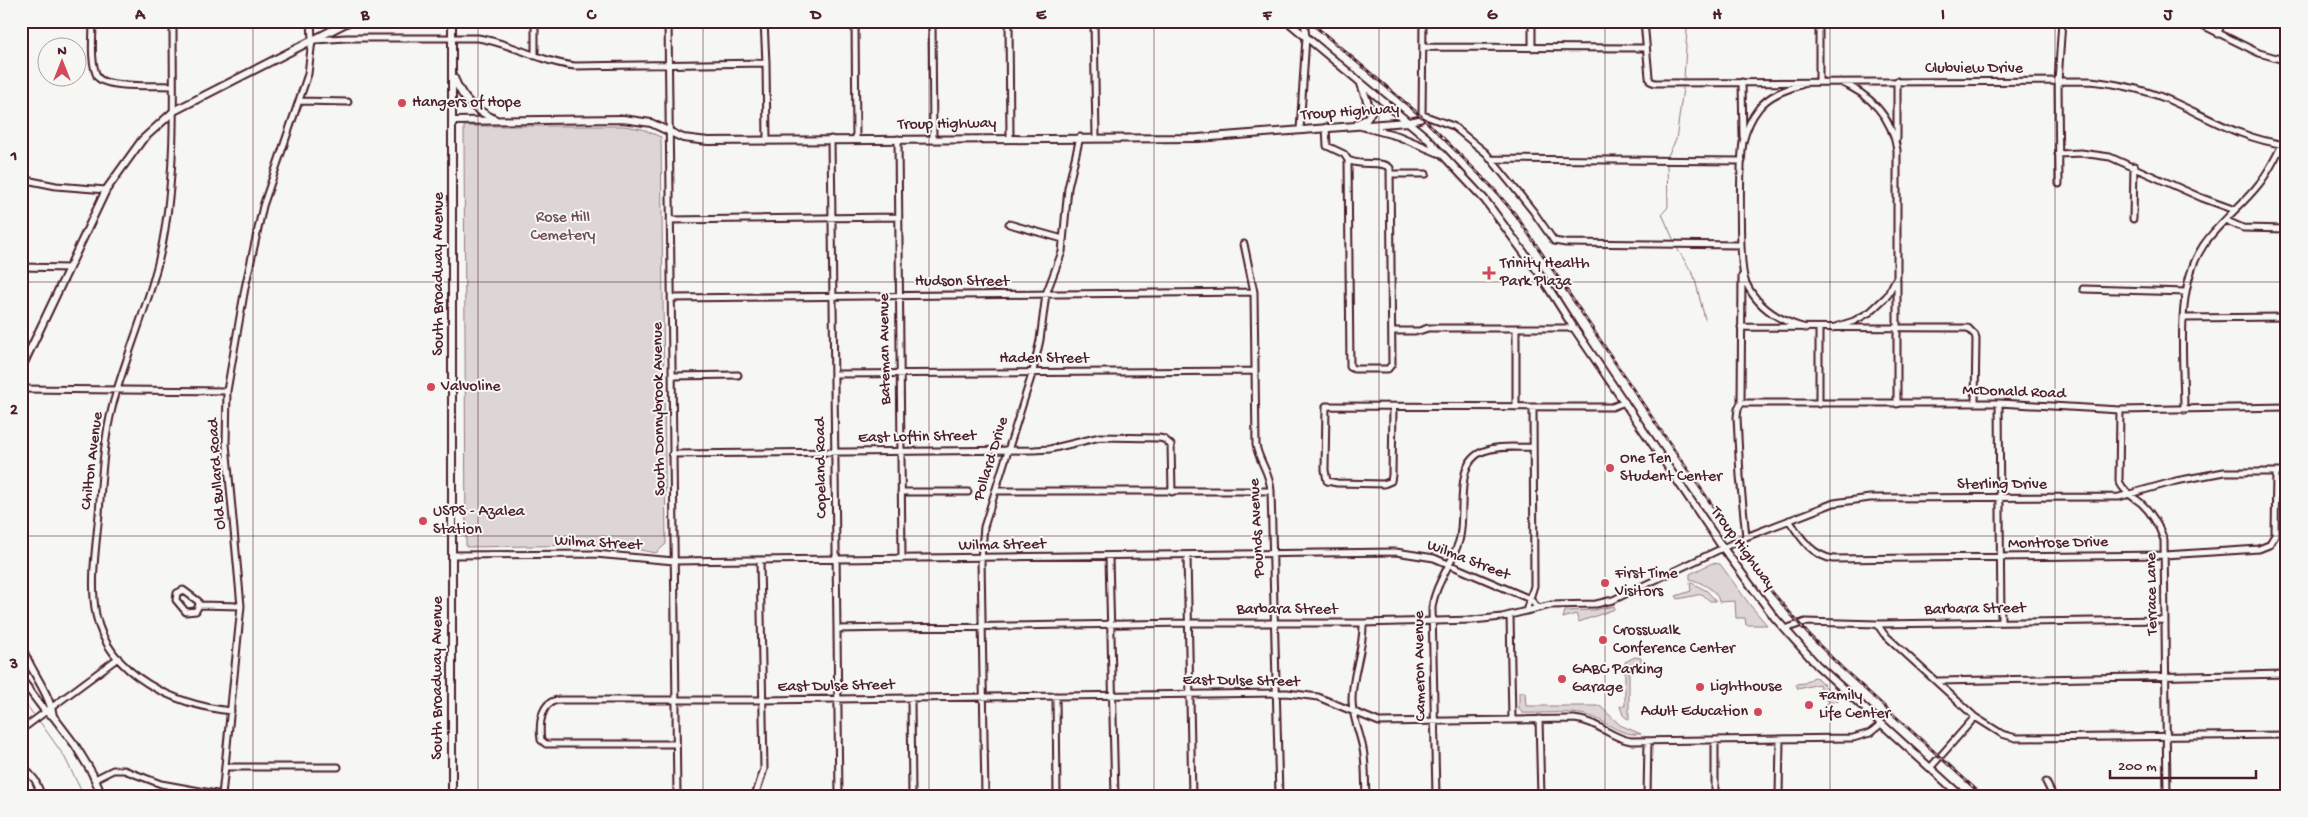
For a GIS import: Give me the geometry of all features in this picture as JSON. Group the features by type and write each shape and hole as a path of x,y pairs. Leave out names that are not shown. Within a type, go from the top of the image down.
{"main road":[{"path":"21,369 106,190 138,145 174,111 350,21"},
{"name":"South Broadway Avenue","path":"452,21 452,796"},
{"path":"1287,21 1406,122"},
{"path":"452,74 465,100 498,121"},
{"path":"1355,125 1367,119 1371,112 1360,83"},
{"name":"Troup Highway","path":"453,121 623,119 651,123 694,140 766,141 1080,137 1198,138 1406,122 1443,155 1503,221 1723,548 1785,629 1818,664 1961,796"},
{"path":"1355,125 1398,136 1443,155"},
{"path":"21,644 31,670 52,706 54,716"},
{"path":"21,679 45,711 54,716 76,745 95,778 102,796"}],"street":[{"path":"93,21 94,61 98,78 115,84 173,86"},
{"name":"Chilton Avenue","path":"173,21 174,111 165,230 140,321 108,422 104,449 94,582 96,615 109,647 132,672 162,692 195,704 232,711"},
{"name":"Old Bullard Road","path":"222,795 232,711 241,606 226,444 227,391 247,280 263,206 308,74 312,40 311,21"},
{"path":"535,21 535,56"},
{"name":"South Donnybrook Avenue","path":"668,21 677,796"},
{"path":"764,21 766,141"},
{"path":"855,21 856,139"},
{"path":"932,21 933,139"},
{"path":"1009,21 1010,138"},
{"path":"1094,21 1096,137"},
{"path":"1300,130 1306,37 1304,21"},
{"path":"1406,122 1421,119 1423,115 1423,21"},
{"path":"1532,21 1532,48"},
{"path":"1423,47 1645,48 1644,21"},
{"path":"1819,21 1819,81"},
{"path":"2059,184 2058,82 2062,21"},
{"path":"2194,21 2259,53 2287,62"},
{"path":"2218,34 2222,21"},
{"path":"335,28 339,35 346,38"},
{"path":"312,40 346,38 493,40 554,64 575,66 766,63"},
{"name":"Clubview Drive","path":"1645,48 1650,81 1666,84 1811,81 2091,81 2141,90 2169,100 2232,130 2284,145"},
{"path":"1743,144 1748,126 1762,104 1778,93 1811,81"},
{"path":"1836,81 1856,90 1878,107 1893,131 1897,150"},
{"path":"1897,81 1898,404"},
{"path":"1742,82 1741,403 1738,408 1738,434 1746,537"},
{"path":"300,101 348,102"},
{"path":"1423,115 1453,126 1490,159 1554,241 1566,243 1741,245"},
{"path":"1326,127 1327,146 1344,154 1348,160 1350,364 1354,369 1390,368 1392,364 1390,174 1388,165 1359,164 1348,160"},
{"path":"2184,410 2183,318 2186,292 2196,257 2225,220 2259,184 2284,145 2287,134"},
{"name":"Pollard Drive","path":"985,796 981,559 984,527 1033,371 1040,340 1046,294 1062,252 1068,188 1080,137"},
{"name":"Copeland Road","path":"831,139 839,796"},
{"name":"Bateman Avenue","path":"898,139 897,217 902,559"},
{"path":"2058,154 2099,154 2134,166 2202,198 2235,210"},
{"path":"1490,159 1742,161"},
{"path":"2132,219 2134,166"},
{"path":"1390,174 1426,174"},
{"path":"21,179 56,186 106,190"},
{"path":"670,220 897,217"},
{"path":"2225,220 2243,228 2287,229"},
{"path":"1008,224 1062,239"},
{"name":"Pounds Avenue","path":"1244,244 1254,292 1256,445 1259,457 1269,474 1271,492 1279,796"},
{"path":"21,267 69,268"},
{"path":"1742,271 1747,286 1763,307 1786,321 1805,328"},
{"path":"1832,328 1854,321 1870,312 1887,296 1897,277"},
{"path":"2083,290 2186,292"},
{"name":"Hudson Street","path":"671,298 898,294 1254,292"},
{"path":"2183,318 2287,318"},
{"path":"1741,327 1964,327 1973,332 1976,339 1975,403"},
{"path":"1392,331 1419,331 1428,328 1574,328"},
{"path":"1516,328 1516,407"},
{"path":"1820,328 1820,404"},
{"name":"Haden Street","path":"834,374 1033,371 1254,371"},
{"path":"672,376 738,375"},
{"path":"21,389 227,391"},
{"path":"1393,407 1392,475 1389,482 1374,484 1328,481 1325,470 1326,406 1612,407 1625,402"},
{"name":"McDonald Road","path":"1741,403 2000,403 2120,410 2287,407"},
{"path":"2000,403 2001,622"},
{"path":"1526,611 1534,586 1533,407"},
{"name":"Terrace Lane","path":"2120,410 2118,475 2122,488 2142,504 2160,527 2164,540 2168,796"},
{"name":"East Loftin Street","path":"672,454 1050,449 1083,440 1117,436 1164,439 1171,445 1172,451 1172,492"},
{"name":"Cameron Avenue","path":"1436,796 1432,621 1434,596 1461,532 1463,479 1467,464 1477,454 1484,451 1533,447"},
{"name":"Sterling Drive","path":"1723,548 1746,537 1834,503 1855,499 2129,495 2202,475 2224,472 2287,472"},
{"name":"Montrose Drive","path":"1789,520 1802,539 1816,554 1825,558 2165,555 2258,549 2269,545 2273,540 2276,530 2276,472"},
{"path":"901,492 968,492"},
{"path":"995,492 1271,492"},
{"name":"Barbara Street","path":"837,629 1275,622 1363,623 1488,619 1551,605 1607,602 1723,548"},
{"name":"Wilma Street","path":"453,555 595,554 674,561 760,561 1396,552 1426,556 1449,564 1530,599 1538,608"},
{"path":"1187,556 1192,796"},
{"path":"1109,557 1115,796"},
{"path":"757,796 764,769 760,561"},
{"path":"183,590 187,591 198,601 199,605 192,613 186,612 176,600 177,593 183,590"},
{"path":"199,605 241,606"},
{"path":"1510,615 1512,720"},
{"name":"Barbara Street","path":"1785,629 1805,622 1877,624 2166,620"},
{"path":"1363,623 1363,641 1353,684 1352,712 1363,749 1366,796"},
{"path":"1877,624 1884,634 1975,717 2002,734 2016,738 2287,735"},
{"path":"21,730 118,658"},
{"path":"1937,682 2287,674"},
{"name":"East Dulse Street","path":"676,744 546,744 540,734 543,712 554,700 762,700 1277,693 1318,697 1379,722 1579,719 1598,725 1621,739 1648,741 1860,737 1875,731 1882,724"},
{"path":"1056,696 1057,796"},
{"path":"912,698 912,796"},
{"path":"1930,768 1975,717"},
{"path":"1539,719 1541,796"},
{"path":"1779,796 1780,739"},
{"path":"1715,740 1715,796"},
{"path":"1647,796 1648,741"},
{"path":"21,764 35,780 42,796"},
{"path":"226,767 338,767"},
{"path":"95,778 113,770 124,770 161,784 222,795"},
{"path":"2046,782 2053,796"},
{"path":"1413,796 1436,796"}],"green space":[{"name":"Rose Hill Cemetery","path":"464,126 624,126 642,129 661,137 666,544 656,553 635,549 636,545 632,545 630,548 595,545 466,547"},
{"path":"1712,563 1720,564 1767,625 1746,625 1745,618 1736,618 1735,601 1719,602 1712,590 1690,579 1690,574"},
{"path":"1690,582 1707,591 1716,601 1710,601 1702,594 1678,599 1676,596 1691,591"},
{"path":"1614,606 1615,609 1579,622 1576,614 1563,618 1565,611 1594,610"},
{"path":"1635,657 1641,658 1641,664 1633,671 1629,671 1629,720 1623,715 1620,706 1625,706 1625,662"},
{"path":"1814,677 1839,700 1827,704 1824,691 1821,691 1819,684 1798,689 1796,684 1805,683"},
{"path":"1519,692 1525,692 1526,706 1600,706 1620,725 1641,734 1617,730 1596,718 1580,714 1522,713 1519,709"}],"waterway":[{"path":"1684,79 1687,29 1697,21"},
{"path":"1667,157 1676,140 1683,88"},
{"path":"1667,163 1668,207 1662,214 1674,241"},
{"path":"1677,248 1694,276 1705,319"},
{"path":"21,697 33,714"},
{"path":"40,722 64,756 84,796"}],"railway":[{"path":"1309,21 1422,117 1491,186 1515,214 1772,592 1808,634 1842,668 1983,796"}],"place":[{"name":"Hangers of Hope","path":"402,103"},
{"name":"Trinity Health Park Plaza","path":"1489,273"},
{"name":"Valvoline","path":"431,387"},
{"name":"One Ten Student Center","path":"1610,468"},
{"name":"USPS - Azalea Station","path":"423,521"},
{"name":"First Time Visitors","path":"1605,583"},
{"name":"Crosswalk Conference Center","path":"1603,640"},
{"name":"GABC Parking Garage","path":"1562,679"},
{"name":"Lighthouse","path":"1700,687"},
{"name":"Family Life Center","path":"1809,705"},
{"name":"Adult Education","path":"1758,712"}]}
